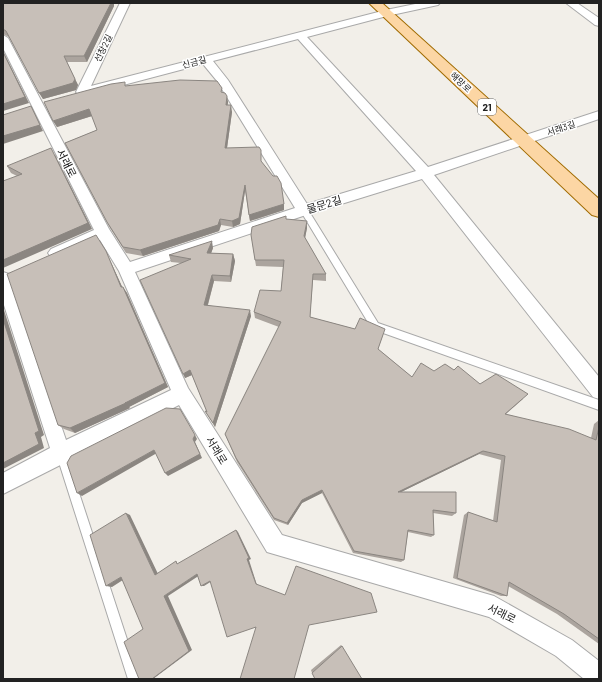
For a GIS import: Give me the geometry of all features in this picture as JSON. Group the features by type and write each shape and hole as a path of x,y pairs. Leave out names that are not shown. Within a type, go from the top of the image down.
{"main road":[{"name":"해망로","path":"381,8 599,210"}],"street":[{"name":"선창2길","path":"78,93 125,3"},
{"name":"신금길","path":"78,93 205,59 301,36 381,8 435,3"},
{"path":"571,3 599,23"},
{"path":"301,36 425,173 599,391"},
{"name":"서래로","path":"3,38 40,106 103,232 126,269 182,394 275,544 494,607 564,648 599,676"},
{"path":"205,59 222,80 304,210"},
{"path":"207,81 222,80"},
{"path":"108,85 161,83"},
{"name":"서래3길","path":"523,140 599,115"},
{"name":"물문2길","path":"126,269 523,140"},
{"path":"46,257 103,232"},
{"path":"8,275 61,454"},
{"path":"3,484 182,394"}],"lane":[{"path":"304,210 375,326 599,405"},
{"path":"61,454 134,679"}],"building":[{"path":"3,3 111,3 84,56 64,56 75,79 73,83 39,93 6,31 3,29"},
{"path":"3,52 25,97 3,104"},
{"path":"180,80 217,81 222,88 221,92 225,93 227,96 226,105 231,105 225,148 259,147 261,150 261,161 273,176 277,176 281,183 284,204 249,215 245,185 239,218 232,221 220,219 218,225 140,250 123,247 107,222 65,143 97,130 89,109 53,121 44,102 111,84 125,82 125,86"},
{"path":"31,106 40,125 3,136 3,115"},
{"path":"51,148 88,223 3,260 3,181 22,174 7,166"},
{"path":"286,216 286,219 307,221 304,236 326,274 313,274 310,317 355,329 360,318 385,329 378,349 412,377 421,363 434,371 445,364 454,370 458,366 480,384 496,374 528,394 505,414 569,429 596,440 599,427 599,639 564,614 509,582 507,596 457,578 468,512 497,522 505,456 483,451 398,492 456,492 456,513 433,510 434,535 408,530 404,560 354,551 322,490 302,500 287,523 274,518 236,458 225,434 281,322 254,312 260,290 281,291 284,260 255,260 251,235 252,227"},
{"path":"96,235 106,251 121,287 123,287 165,383 126,403 70,428 58,425 7,274"},
{"path":"212,241 207,253 233,254 230,276 212,275 204,305 250,310 213,423 205,411 207,412 190,370 183,374 140,280 191,259 169,255"},
{"path":"3,319 39,431 35,433 39,444 3,463"},
{"path":"166,408 180,409 195,435 193,439 200,454 165,473 154,450 77,493 67,463 71,456"},
{"path":"126,513 155,575 176,561 177,564 236,530 249,558 247,559 256,584 285,595 296,566 371,593 377,612 309,625 294,679 240,679 256,627 227,637 210,581 201,586 197,574 164,596 189,651 152,679 139,679 124,642 143,629 121,577 106,586 90,535"},
{"path":"342,646 362,679 315,679 312,673"}]}
